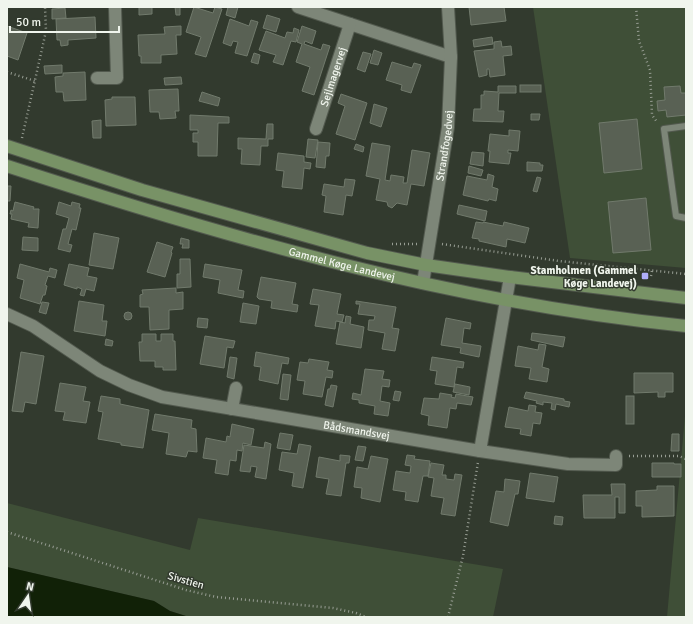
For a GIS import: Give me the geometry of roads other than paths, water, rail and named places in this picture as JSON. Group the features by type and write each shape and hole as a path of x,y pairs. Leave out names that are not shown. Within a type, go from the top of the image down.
{"main road":[{"name":"Gammel Køge Landevej","path":"10,147 142,190 360,251 426,265 510,277 686,298"},
{"name":"Gammel Køge Landevej","path":"7,166 209,229 310,256 423,283 507,300 620,318 686,326"}],"street":[{"path":"97,78 117,78 115,7"},
{"path":"298,7 452,57"},
{"name":"Strandfogedvej","path":"423,283 448,127 452,57 448,7"},
{"name":"Sejlmagervej","path":"316,129 350,24"},
{"path":"480,451 510,277"},
{"name":"Bådsmandsvej","path":"7,314 33,326 100,371 129,385 162,397 480,451 568,464 616,465 616,456"},
{"path":"232,409 236,388"}],"lane":[{"path":"686,126 664,129 676,216 686,218"}],"place":[{"name":"Stamholmen (Gammel Køge Landevej)","path":"645,276"}]}
